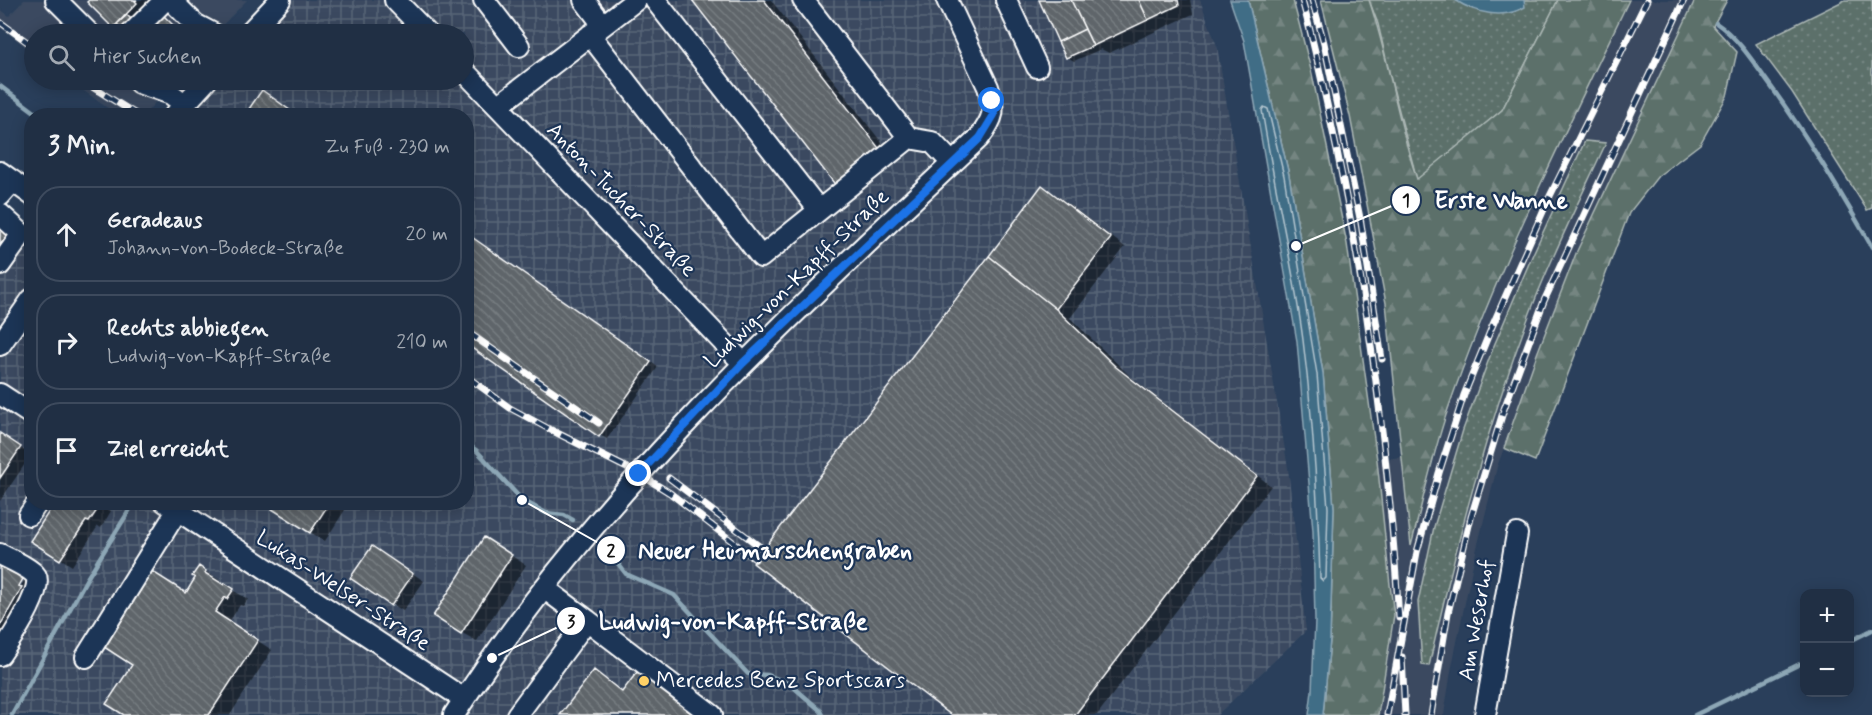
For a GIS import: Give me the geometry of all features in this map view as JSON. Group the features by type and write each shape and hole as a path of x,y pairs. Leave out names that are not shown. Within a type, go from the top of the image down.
{"street":[{"path":"56,0 80,24"},
{"path":"257,24 280,0"},
{"path":"395,0 418,24"},
{"path":"484,0 519,46"},
{"path":"584,0 596,30 761,257 909,138"},
{"path":"498,106 636,0"},
{"path":"655,0 819,210"},
{"path":"803,0 909,138 932,142 952,164"},
{"name":"Ludwig-von-Kapff-Straße","path":"459,707 544,588 616,498 743,363 980,138 994,115 992,101 988,87 947,0"},
{"path":"1006,0 1037,68"},
{"path":"140,24 162,1 185,24"},
{"name":"Anton-Tucher-Straße","path":"474,81 743,363"},
{"path":"161,90 171,94 178,108"},
{"path":"181,108 198,90"},
{"path":"4,183 24,192"},
{"path":"0,214 22,234 0,265"},
{"path":"0,345 24,310"},
{"path":"0,394 24,410"},
{"path":"86,657 171,510"},
{"name":"Lukas-Welser-Straße","path":"179,510 459,707"},
{"name":"Am Weserhof","path":"1485,715 1517,534"},
{"path":"0,554 34,573 38,579 35,595 0,656"},
{"path":"544,588 712,715"},
{"path":"517,715 587,620"}],"shaded area":[{"path":"24,0 247,0 224,24 24,24 24,45 0,27 0,9 9,16"},
{"path":"292,0 1200,0 1217,46 1288,468 1306,631 1217,715 0,715 0,201 24,220 24,510 474,510 474,108 188,108 205,90 474,90 474,24 268,24"},
{"path":"1629,0 1695,0 1577,251 1497,467 1473,564 1444,715 1378,715 1394,615 1377,460 1402,457 1411,544 1448,410 1497,284 1562,138","holes":["1585,141 1605,143 1531,311 1503,389 1451,566 1429,666 1422,665 1418,602 1434,527 1463,430 1493,348"]},
{"path":"83,90 166,90 150,108 107,108"}],"green space":[{"path":"1248,0 1293,0 1312,74 1347,244 1377,460 1394,615 1378,715 1323,715 1330,640 1334,508 1323,373 1289,175"},
{"path":"1321,0 1369,0 1417,179 1502,110 1558,0 1629,0 1532,202 1467,356 1448,409 1411,546 1386,303 1350,116"},
{"path":"1369,0 1558,0 1502,110 1417,180 1378,24"},
{"path":"1695,0 1727,0 1713,26 1737,52 1727,96 1700,144 1658,176 1629,213 1535,461 1504,448 1577,251"},
{"path":"1845,0 1872,0 1872,208 1867,210 1792,92 1756,44"},
{"path":"1585,141 1606,143 1548,270 1514,357 1473,488 1429,666 1422,665 1418,602 1434,527 1463,430 1493,348"}],"water":[{"path":"1230,0 1248,0 1289,175 1323,373 1334,508 1330,640 1323,715 1309,715 1315,621 1313,531 1297,341 1244,41"},
{"path":"1455,0 1524,0 1525,7 1498,14 1480,11"}],"building":[{"path":"89,0 137,0 135,1 137,3 117,24 109,24 87,2"},
{"path":"692,0 764,0 882,152 837,187"},
{"path":"1039,0 1071,0 1085,29 1058,42"},
{"path":"1071,0 1139,0 1148,20 1093,46"},
{"path":"1139,0 1178,0 1179,5 1148,20"},
{"path":"162,14 172,24 152,24"},
{"path":"127,15 136,24 117,24"},
{"path":"1085,29 1093,46 1066,58 1058,42"},
{"path":"262,90 287,108 250,108"},
{"path":"1042,185 1111,238 1056,309 989,256"},
{"path":"0,228 9,234 0,245"},
{"path":"474,239 651,362 599,437 474,350"},
{"path":"989,256 1056,309 1116,367 1257,476 1075,715 951,715 753,563"},
{"path":"0,433 21,447 0,478"},
{"path":"50,510 97,510 89,522 86,521 60,560 30,541"},
{"path":"274,510 325,510 310,533"},
{"path":"484,537 512,555 461,634 433,616"},
{"path":"372,546 413,574 391,606 350,578"},
{"path":"0,564 24,577 19,586 22,587 0,626"},
{"path":"199,566 206,571 205,573 234,589 227,599 225,597 215,612 258,640 209,715 124,715 106,704 132,665 101,645 150,570 186,593 195,578 192,576"},
{"name":"Mercedes Benz Sportscars","path":"640,668 702,715 560,715 594,670 622,692"}],"waterway":[{"path":"1716,23 1744,49 1795,121 1872,247"},
{"path":"0,86 29,108"},
{"path":"474,449 522,500 546,513 564,515 573,520"},
{"path":"12,715 86,580 130,510"},
{"path":"603,544 626,574 674,595 748,674 768,675 790,684 823,715"},
{"path":"1854,639 1872,630"},
{"path":"1695,715 1800,664"}],"railway":[{"path":"1302,0 1337,151 1359,267 1390,500 1399,618"},
{"path":"1312,0 1324,43 1361,223 1382,359"},
{"path":"1387,715 1417,552 1464,395 1549,198 1647,0"},
{"path":"1431,715 1448,613 1471,517 1504,409 1544,301 1684,0"},
{"path":"0,22 24,40"},
{"path":"97,90 126,108"},
{"path":"474,337 599,423"},
{"path":"474,382 510,408 639,474 670,493 755,559"},
{"path":"669,478 763,549"},
{"path":"1402,657 1405,715"}],"place":[{"name":"Erste Wanne","path":"1296,246"},
{"name":"Neuer Heumarschengraben","path":"522,500"},
{"name":"Ludwig-von-Kapff-Straße","path":"492,658"},
{"name":"Mercedes Benz Sportscars","path":"644,681"}],"route":[{"path":"639,474 743,363 980,138 994,115 992,101"}]}
